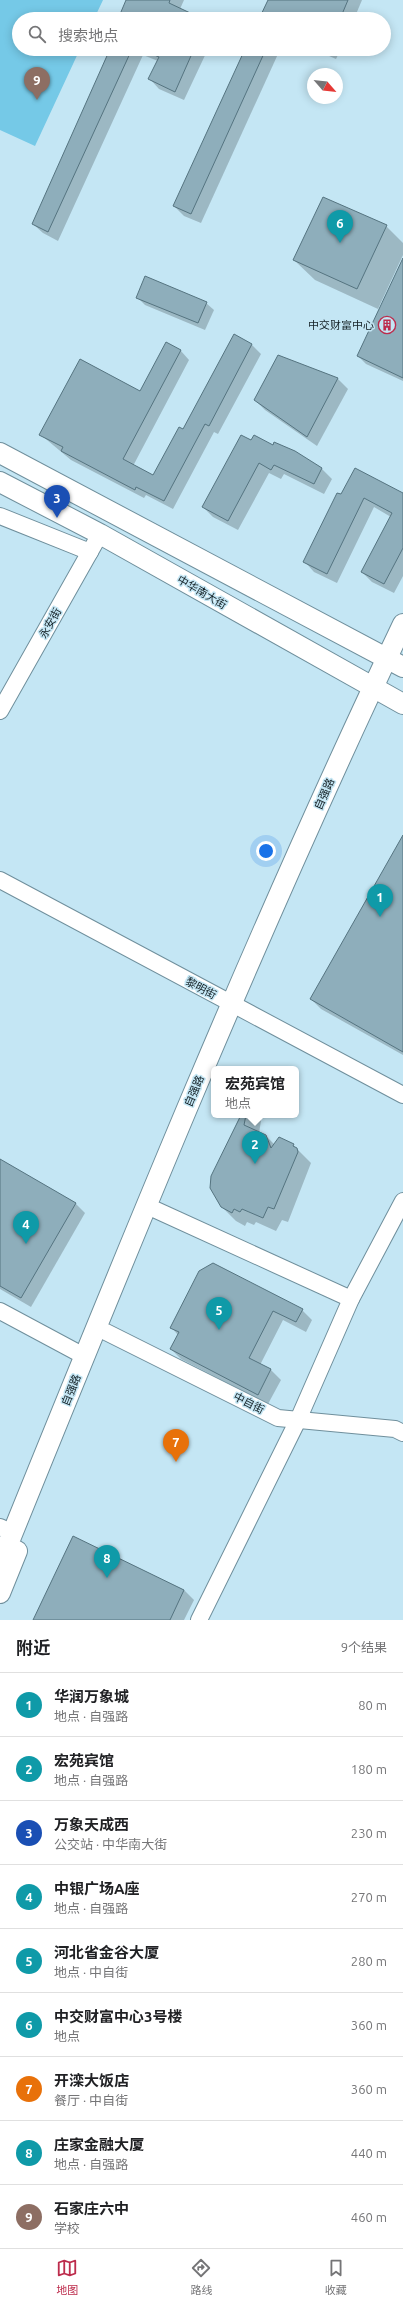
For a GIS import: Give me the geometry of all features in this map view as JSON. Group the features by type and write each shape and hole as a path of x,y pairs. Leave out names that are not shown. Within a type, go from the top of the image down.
{"main road":[{"path":"0,453 397,659"},
{"name":"中华南大街","path":"0,482 100,534 377,691 403,704"},
{"name":"自强路","path":"0,1564 6,1530 84,1356 236,1006 377,691 397,659 403,624"},
{"name":"自强路","path":"215,1066 236,1006"},
{"name":"自强路","path":"0,1593 211,1077"}],"street":[{"path":"0,516 90,552"},
{"name":"永安街","path":"0,711 100,534"},
{"name":"黎明街","path":"0,880 403,1095"},
{"path":"199,1620 298,1420 351,1298 403,1201"},
{"path":"156,1210 351,1298"},
{"path":"0,1311 84,1356"},
{"name":"中自街","path":"106,1332 278,1418 395,1429 403,1433"}],"shaded area":[{"path":"0,0 103,0 97,12 12,12 12,56 77,56 35,146 0,130"}],"building":[{"path":"126,0 170,0 169,3 188,12 121,12"},
{"path":"268,0 348,0 343,12 262,12"},
{"path":"107,56 129,56 48,232 32,224"},
{"path":"157,56 191,56 175,92 148,79 159,57"},
{"path":"242,56 263,56 191,214 173,206"},
{"path":"323,197 387,225 357,289 293,260"},
{"name":"中交财富中心","path":"403,258 403,378 357,356"},
{"path":"145,276 207,302 198,323 136,298"},
{"path":"234,334 252,344 209,426 205,424 164,501 136,487 135,490 61,451 63,447 39,435 80,359 140,391 166,342 181,350 123,459 153,475 179,427 183,429"},
{"path":"278,355 338,378 307,437 254,400"},
{"path":"241,435 251,440 254,435 273,445 274,442 295,451 322,468 314,484 274,465 271,470 259,463 228,521 202,507"},
{"path":"355,468 403,493 403,548 384,584 361,572 392,513 364,498 327,574 303,562 337,493 341,494"},
{"path":"403,835 403,1052 310,999"},
{"path":"240,1118 245,1118 244,1125 266,1135 271,1148 279,1137 294,1144 293,1146 297,1148 298,1152 274,1209 268,1207 263,1218 242,1209 240,1212 234,1209 232,1213 221,1207 210,1188 211,1176"},
{"path":"0,1159 76,1203 21,1298 0,1286"},
{"path":"213,1263 303,1309 296,1322 273,1311 249,1358 271,1369 258,1395 170,1349 179,1332 170,1328 199,1271"},
{"path":"73,1536 184,1590 170,1620 33,1620"}],"place":[{"name":"石家庄六中","path":"37,100"},
{"name":"中交财富中心3号楼","path":"340,243"},
{"name":"中交财富中心","path":"387,325"},
{"name":"万象天成西","path":"57,518"},
{"name":"华润万象城","path":"380,917"},
{"name":"宏苑宾馆","path":"255,1164"},
{"name":"中银广场A座","path":"26,1244"},
{"name":"河北省金谷大厦","path":"219,1330"},
{"name":"开滦大饭店","path":"176,1462"},
{"name":"庄家金融大厦","path":"107,1578"}]}
